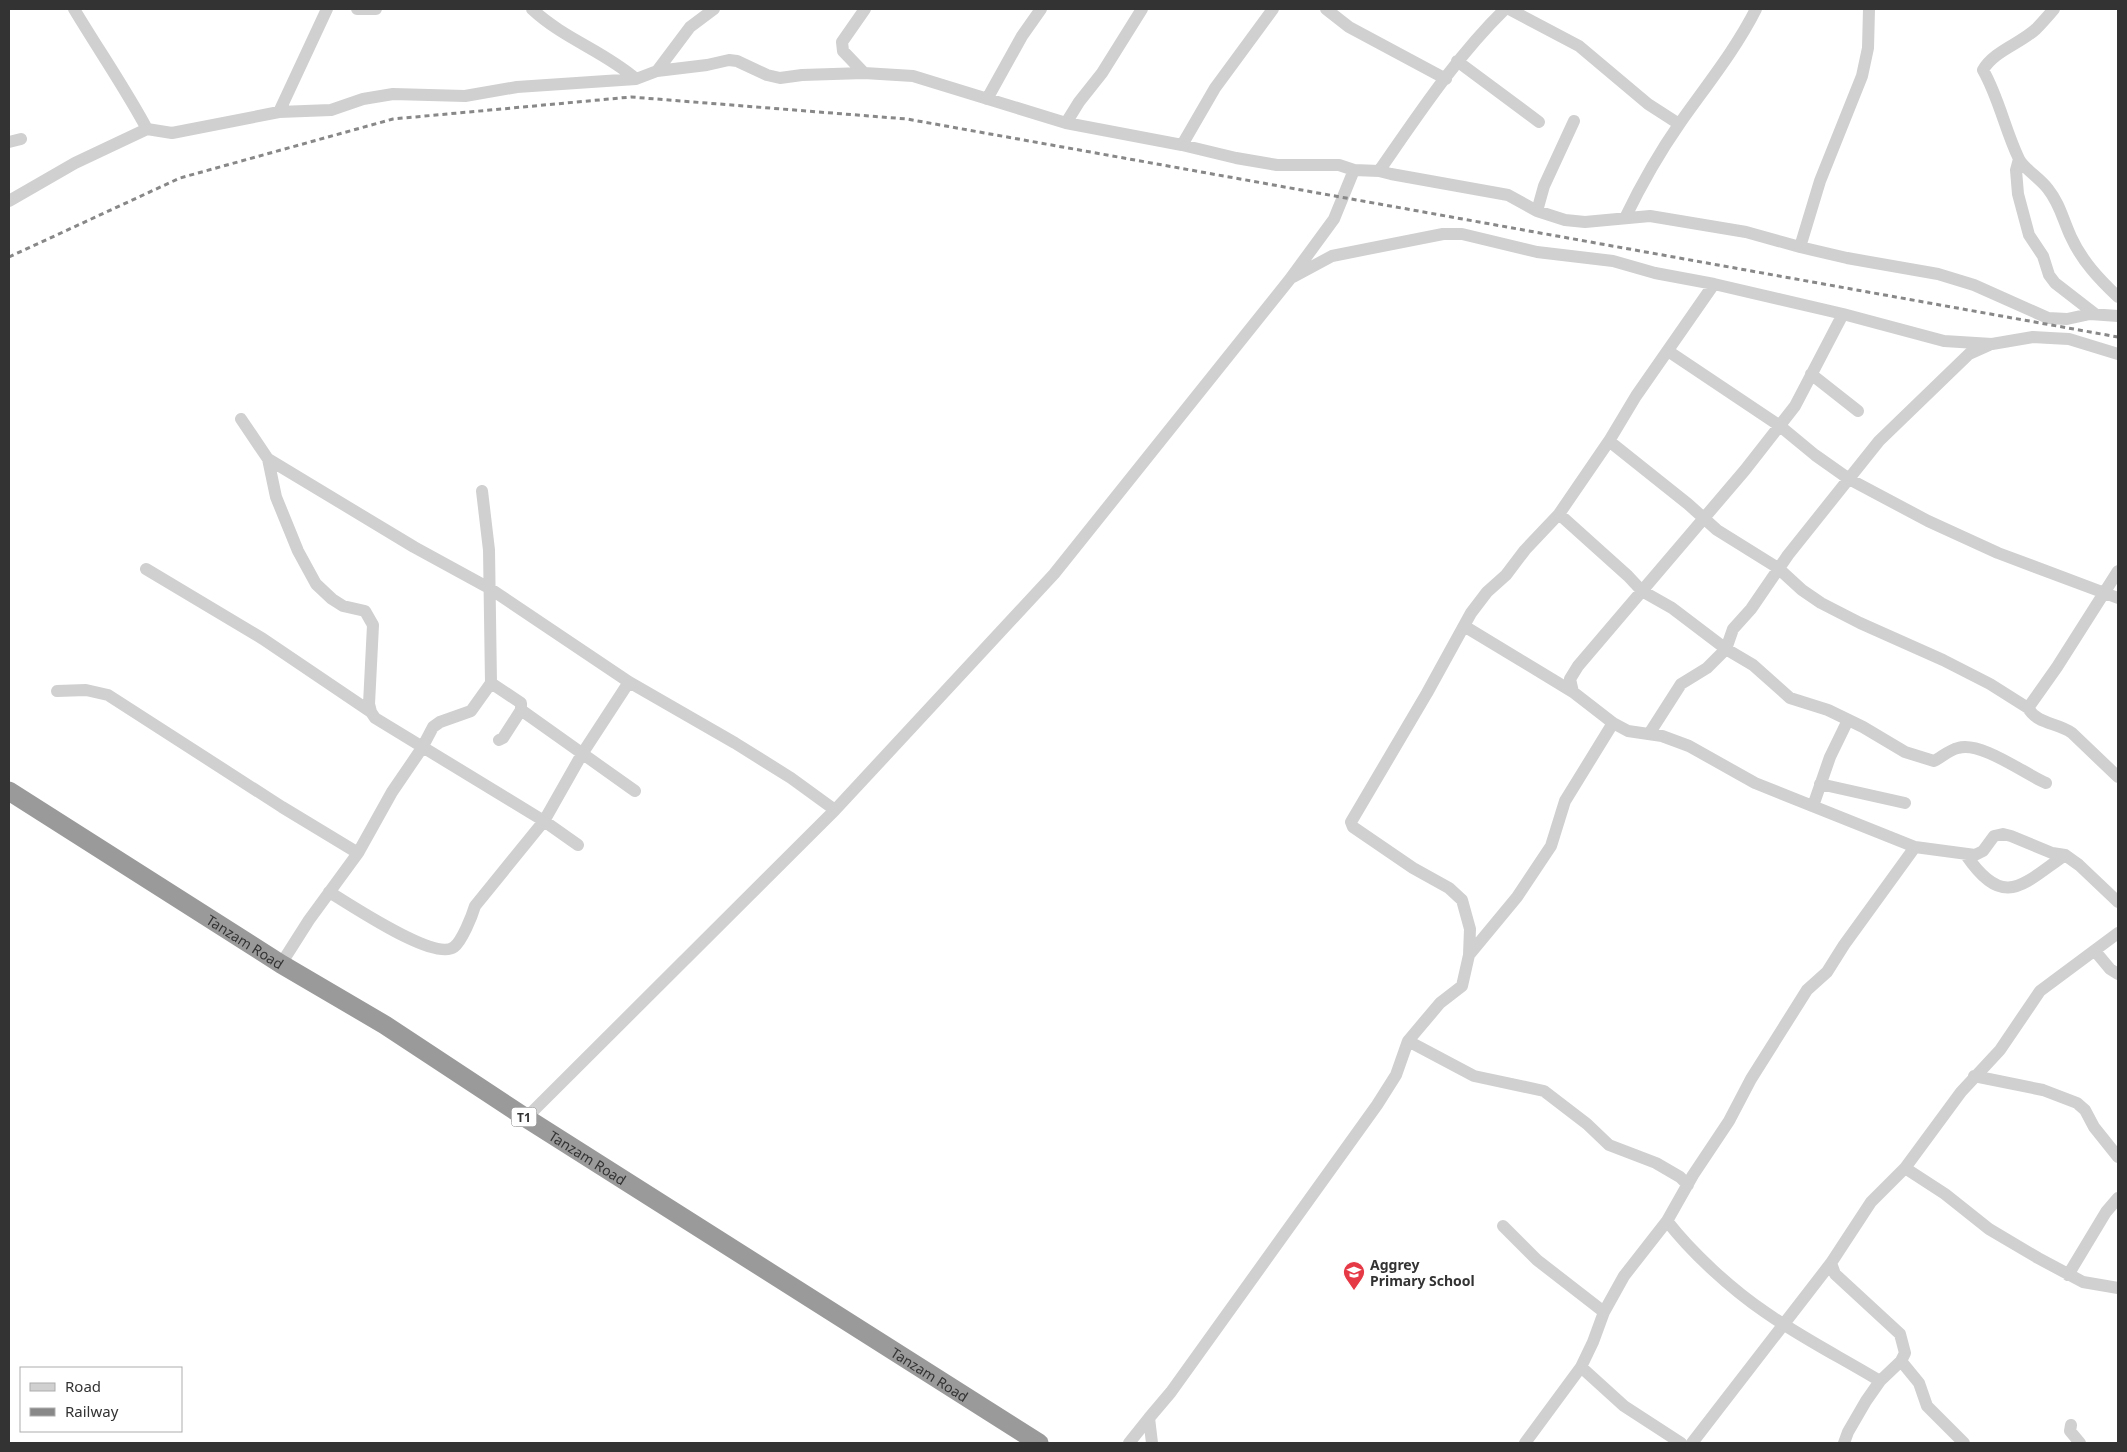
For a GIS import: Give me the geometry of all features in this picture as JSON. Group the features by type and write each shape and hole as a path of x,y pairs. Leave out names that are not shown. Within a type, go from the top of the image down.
{"highway":[{"name":"Tanzam Road","path":"9,791 281,964 385,1025 526,1118 1040,1443"}],"street":[{"path":"74,9 148,129"},
{"path":"279,112 327,9"},
{"path":"357,9 376,9"},
{"path":"532,9 552,26 595,53 614,61 636,79"},
{"path":"657,72 690,28 714,9"},
{"path":"864,73 843,51 842,42 865,9"},
{"path":"987,98 1022,36 1041,9"},
{"path":"1066,123 1078,102 1102,73 1142,9"},
{"path":"1182,145 1215,88 1273,9"},
{"path":"1326,9 1361,34 1446,79"},
{"path":"1379,171 1457,61 1478,36 1505,9"},
{"path":"1509,9 1579,46 1648,104 1679,124"},
{"path":"1624,218 1639,188 1679,124 1720,68 1756,9"},
{"path":"1800,247 1820,181 1862,76 1868,48 1869,9"},
{"path":"2054,9 2035,30 1997,55 1986,64 1983,70 1994,90 2019,159 2047,187 2060,206 2071,236 2088,265 2118,297"},
{"path":"9,201 75,163 148,129 172,133 279,112 331,110 363,99 393,94 465,96 517,87 636,79 657,72 729,60 780,78 864,73 913,76 1066,123 1182,145 1236,158 1277,165 1339,165 1354,170 1379,171 1508,195 1537,211 1565,220 1585,222 1650,216 1736,230 1800,247 1938,274 1974,285 2048,318 2067,319 2095,314 2118,316"},
{"path":"1457,61 1539,122"},
{"path":"1537,211 1544,186 1574,121"},
{"path":"2019,159 2016,170 2018,194 2029,235 2043,256 2049,275 2055,283 2095,314"},
{"path":"526,1118 835,810 1054,574 1290,279 1334,219 1354,170"},
{"path":"1290,279 1332,256 1443,234 1462,234 1537,252 1612,261 1655,273 1714,284 1843,314 1944,341 1992,344 2033,337 2069,339 2118,354"},
{"path":"1129,1443 1171,1392 1296,1216 1354,1139 1396,1075 1408,1041 1440,1003 1462,986 1469,955 1470,929 1462,900 1449,888 1413,868 1359,832 1350,822 1432,685 1464,626 1487,592 1506,575 1525,550 1559,514 1609,441 1636,396 1714,284"},
{"path":"1574,692 1570,680 1578,666 1705,518 1795,406 1843,314"},
{"path":"1648,734 1681,684 1707,668 1726,648 1728,638 1733,629 1751,609 1778,568 1879,441 1969,354 1992,344"},
{"path":"1668,351 1780,426 1815,455 1849,479 1928,521 1998,553 2118,598"},
{"path":"1812,374 1858,411"},
{"path":"241,420 268,458 414,547 488,588 629,682 735,743 791,778 835,810"},
{"path":"1609,441 1705,518 1717,530 1736,544 1778,568 1802,590 1821,603 1966,672 2009,695 2028,708 2040,721 2059,726 2072,733 2118,777"},
{"path":"268,458 276,496 298,551 316,584 332,599 343,606 364,611 371,618 373,625 369,704 375,718 544,821 578,846"},
{"path":"281,964 358,853 392,792 436,724 471,711 492,683 488,588 489,550 482,491"},
{"path":"1559,514 1642,591 1672,608 1726,648 1753,665 1790,698 1828,710 1905,752 1920,757 1934,761 1958,748 1973,747 1990,753 2046,782"},
{"path":"146,569 263,639 371,712"},
{"path":"2028,708 2057,667 2118,571"},
{"path":"1464,626 1574,692 1613,723 1628,731 1662,736 1689,746 1755,783 1915,847 1966,855 1979,854 1994,836 2003,834 2052,853 2065,855 2079,865 2118,902"},
{"path":"330,892 413,940 446,950 455,946 470,920 475,906 544,821 582,754 629,682"},
{"path":"492,683 521,703 521,710 503,738 499,740"},
{"path":"57,691 86,690 108,695 282,807 358,853"},
{"path":"521,710 635,791"},
{"path":"1813,806 1830,757 1848,720"},
{"path":"1469,955 1517,897 1551,846 1565,801 1613,723"},
{"path":"1820,784 1905,803"},
{"path":"1525,1443 1581,1367 1594,1342 1604,1312 1624,1276 1667,1221 1729,1121 1750,1079 1806,990 1828,972 1844,945 1915,847"},
{"path":"1966,855 1987,879 2003,888 2013,888 2027,883 2065,855"},
{"path":"1692,1443 1831,1264 1871,1202 1905,1168 1974,1076 2000,1050 2040,991 2118,933"},
{"path":"2095,951 2110,969 2118,974"},
{"path":"1408,1041 1474,1076 1544,1091 1587,1124 1609,1145 1656,1163 1680,1177 1688,1185"},
{"path":"1974,1076 2043,1090 2077,1103 2085,1110 2094,1127 2118,1157"},
{"path":"1905,1168 1945,1194 1989,1229 2068,1275 2083,1282 2118,1288"},
{"path":"2068,1275 2106,1212 2118,1198"},
{"path":"1667,1221 1681,1238 1711,1267 1764,1311 1880,1381"},
{"path":"1503,1226 1537,1260 1604,1312"},
{"path":"1831,1264 1835,1274 1900,1334 1905,1353 1901,1361 1880,1381 1866,1401 1848,1432 1844,1443"},
{"path":"1901,1361 1919,1383 1927,1406 1964,1443"},
{"path":"1581,1367 1624,1406 1681,1443"},
{"path":"1149,1418 1152,1443"},
{"path":"2071,1425 2070,1431 2080,1443"}],"railway":[{"path":"9,257 180,178 393,119 631,97 907,119 2118,337"}],"place":[{"name":"Aggrey Primary School","path":"1354,1291"}]}
